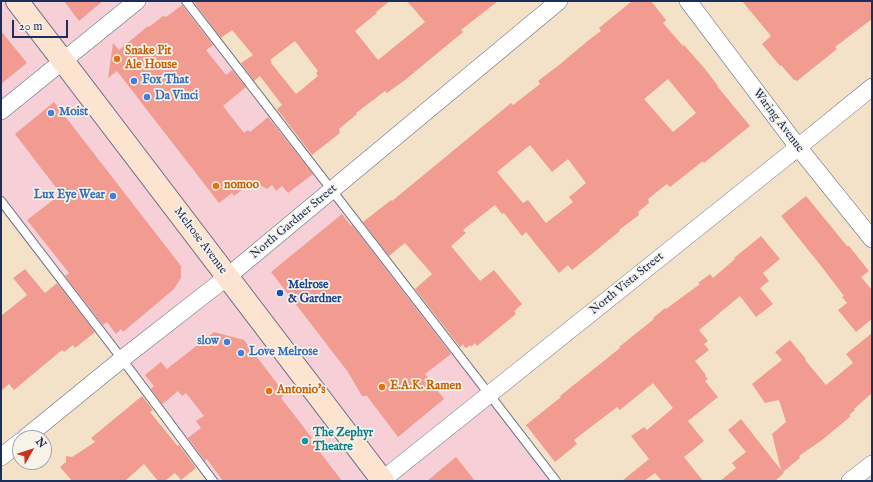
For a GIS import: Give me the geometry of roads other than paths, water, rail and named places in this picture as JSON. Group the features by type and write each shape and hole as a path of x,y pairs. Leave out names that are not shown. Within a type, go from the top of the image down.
{"main road":[{"name":"Melrose Avenue","path":"17,1 382,481"}],"street":[{"path":"1,110 137,1"},
{"name":"North Gardner Street","path":"35,430 227,277 559,1"},
{"name":"Waring Avenue","path":"688,1 798,147 872,239"},
{"name":"North Vista Street","path":"382,481 872,87"},
{"path":"1,458 12,449"},
{"path":"850,481 872,464"}],"lane":[{"path":"186,1 488,395 556,481"},
{"path":"1,201 213,481"}],"place":[{"name":"Snake Pit Ale House","path":"117,59"},
{"name":"Fox That","path":"134,81"},
{"name":"Da Vinci","path":"147,97"},
{"name":"Moist","path":"51,113"},
{"name":"nomoo","path":"216,186"},
{"name":"Lux Eye Wear","path":"113,196"},
{"name":"Melrose & Gardner","path":"280,293"},
{"name":"slow","path":"227,342"},
{"name":"Love Melrose","path":"241,353"},
{"name":"E.A.K. Ramen","path":"382,387"},
{"name":"Antonio's","path":"269,391"},
{"name":"The Zephyr Theatre","path":"305,441"}]}
